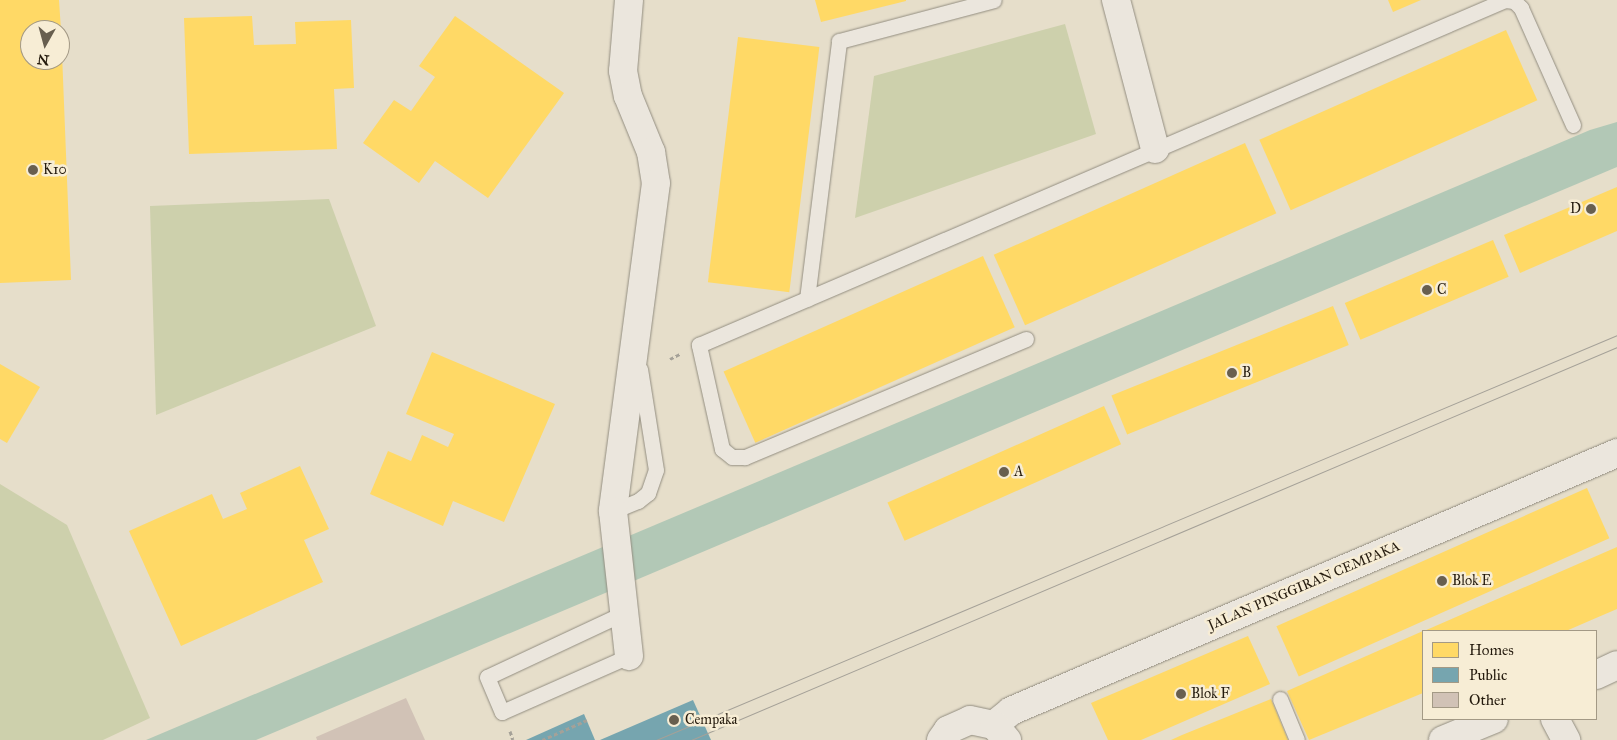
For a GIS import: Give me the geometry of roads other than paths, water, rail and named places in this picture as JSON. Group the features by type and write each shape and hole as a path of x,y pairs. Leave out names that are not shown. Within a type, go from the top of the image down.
{"street":[{"path":"629,0 622,71 628,96 651,152 656,183 633,354 614,520 630,656"},
{"path":"1116,0 1155,150"},
{"name":"JALAN PINGGIRAN CEMPAKA","path":"1000,733 1011,711 1617,452"},
{"path":"1597,675 1617,665"},
{"path":"941,740 948,730 970,720 1000,733"},
{"path":"1443,740 1492,720"},
{"path":"1555,720 1566,740"}],"lane":[{"path":"807,299 839,41 994,0"},
{"path":"1026,339 745,457 732,457 722,449 699,345 1505,0 1514,1 1521,8 1573,125"},
{"path":"614,520 648,493 656,470 640,370 633,354"},
{"path":"625,605 487,677 502,712 630,656"},
{"path":"1280,699 1297,740"}],"tram line":[{"path":"656,740 1617,335"},
{"path":"691,740 1617,347"}],"place":[{"name":"K10","path":"33,170"},
{"name":"D","path":"1591,209"},
{"name":"C","path":"1427,290"},
{"name":"B","path":"1232,373"},
{"name":"A","path":"1004,472"},
{"name":"Blok E","path":"1442,581"},
{"name":"Blok F","path":"1181,694"},
{"name":"Cempaka","path":"674,720"}]}
